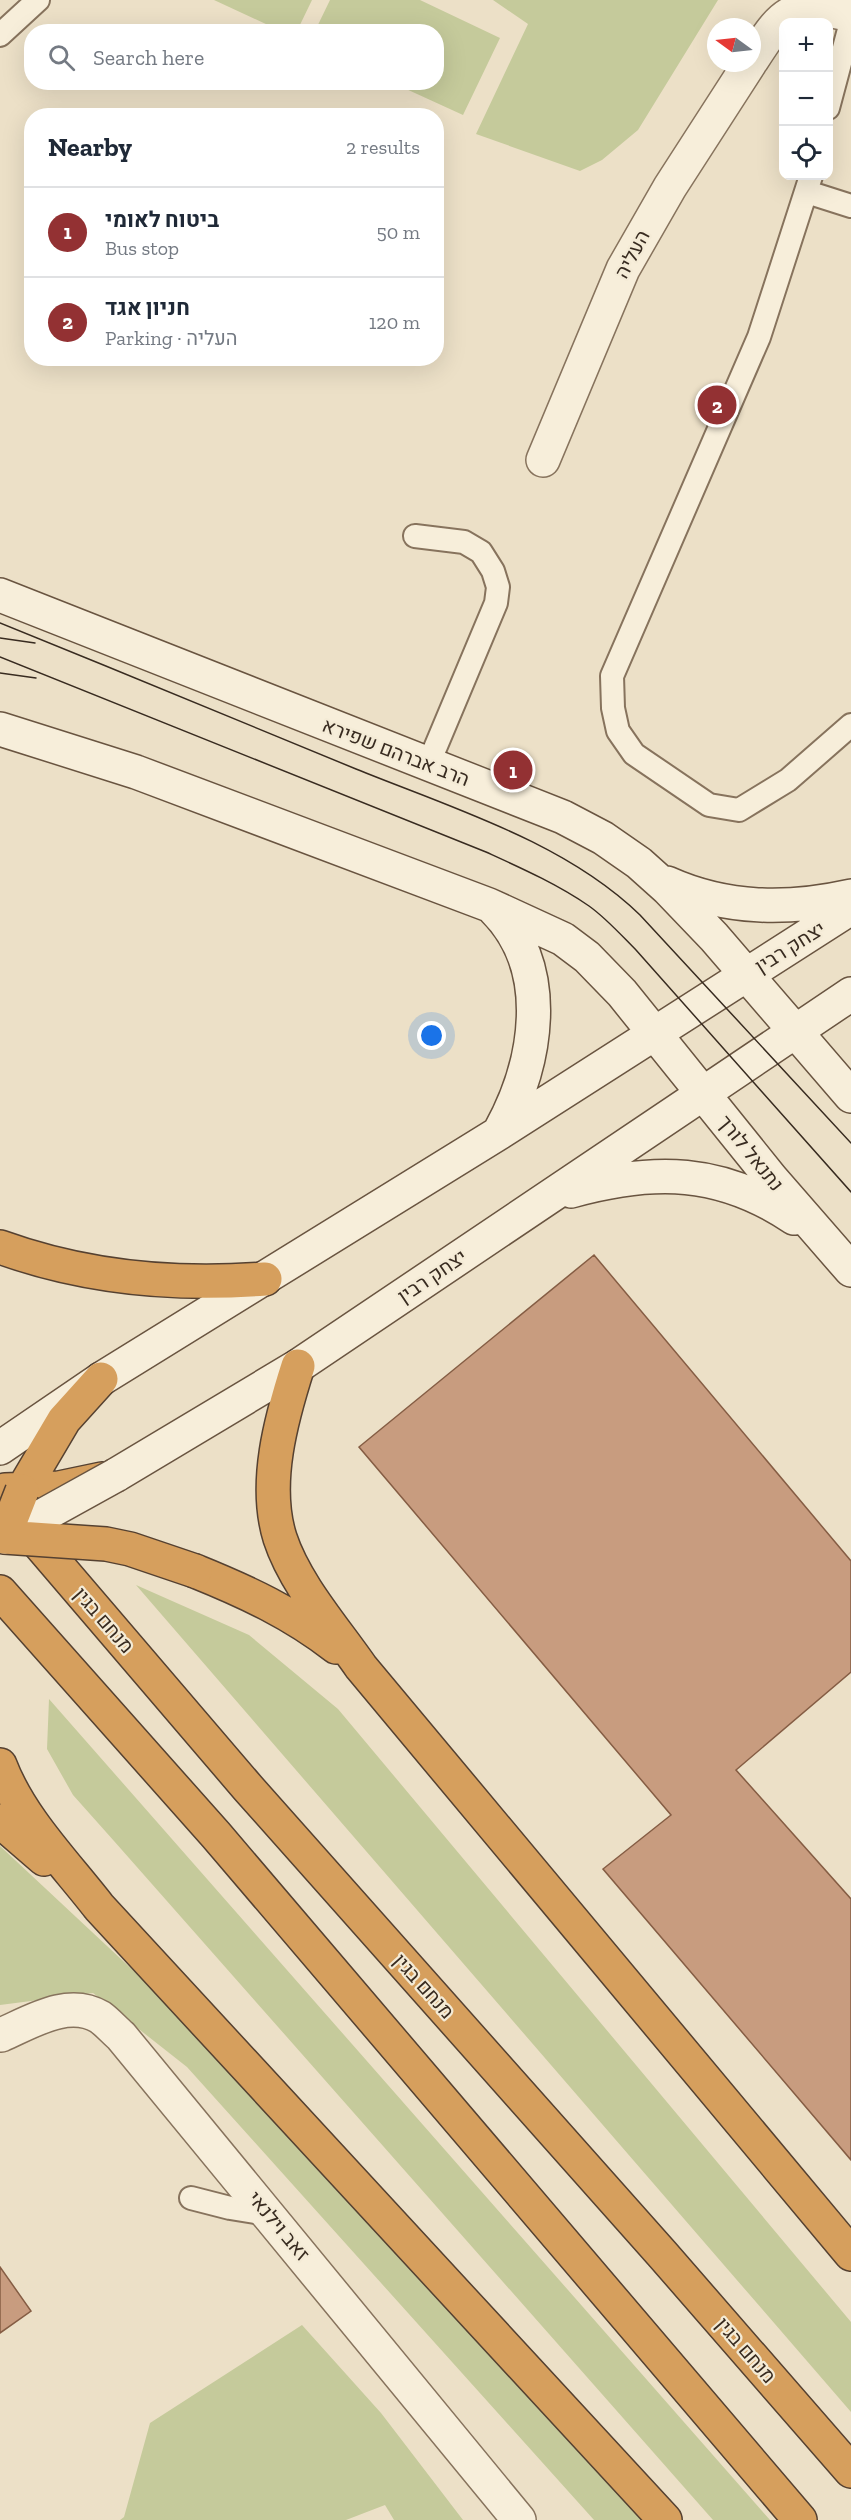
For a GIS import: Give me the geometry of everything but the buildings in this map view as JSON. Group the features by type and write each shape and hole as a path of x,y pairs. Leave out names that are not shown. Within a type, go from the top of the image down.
{"highway":[{"path":"0,1247 65,1266 135,1278 219,1283 265,1279"},
{"path":"298,1366 287,1401 278,1445 274,1506 280,1538 297,1575 361,1667 851,2254"},
{"path":"101,1379 64,1420 7,1493 1,1541 106,1544 130,1549 195,1571 252,1594 305,1623 361,1667"},
{"path":"7,1493 81,1484 116,1475"},
{"name":"מנחם בגין","path":"7,1493 248,1788 656,2246 851,2471"},
{"path":"0,1592 216,1835 800,2520"},
{"path":"0,1765 6,1781 35,1825 99,1907 665,2520"},
{"path":"0,1821 99,1907"}],"street":[{"name":"העליה","path":"761,48 786,12 801,4 813,3 829,6 851,15"},
{"name":"העליה","path":"543,460 622,269 670,187 745,72"},
{"name":"הרב אברהם שפירא","path":"0,596 563,817 603,838 655,877 698,920 795,1032"},
{"path":"0,729 136,772 489,905 563,939 587,957 622,993 654,1034"},
{"path":"655,877 708,899 762,907 795,905 851,896"},
{"path":"489,905 512,928 518,940 525,957 533,999 532,1036 523,1083 514,1106 499,1133"},
{"name":"יצחק רבין","path":"0,1448 101,1379 499,1133 851,908"},
{"name":"יצחק רבין","path":"1,1541 298,1366 851,994"},
{"path":"795,1032 851,1096"},
{"name":"נתנאל לורך","path":"654,1034 843,1261"},
{"path":"550,1196 612,1181 641,1177 683,1176 721,1182 771,1203 799,1222 843,1261"},
{"name":"זאב וילנאי","path":"0,2035 57,2011 84,2011 100,2018 121,2036 519,2520"}],"lane":[{"path":"0,35 38,0"},
{"path":"833,89 851,22"},
{"path":"851,206 809,184 759,337 612,676 613,708 618,730 634,754 709,805 739,810 788,780 851,725"},
{"path":"415,536 464,542 481,552 493,572 498,587 496,603 428,765"},
{"path":"191,2198 230,2208 269,2214"}],"green space":[{"path":"214,0 312,0 300,24 266,24"},
{"path":"330,0 420,0 500,38 463,115 408,90 444,90 444,24 318,24"},
{"path":"493,0 718,0 638,130 602,160 580,171 476,134 528,24"},
{"path":"136,1585 249,1635 338,1709 851,2322 851,2412"},
{"path":"49,1699 770,2520 713,2520 73,1795 47,1749"},
{"path":"0,1846 213,2045 647,2520 594,2520 187,2067 93,1993 0,2005"},
{"path":"302,2325 381,2413 463,2520 394,2520 385,2505 346,2520 120,2520 124,2517 150,2423"}],"tram line":[{"path":"0,623 506,829 577,867 610,889 640,915 851,1143"},
{"path":"0,638 35,643"},
{"path":"0,657 486,852 577,898 601,916 636,950 851,1192"},
{"path":"0,673 36,678"}],"place":[{"name":"חניון אגד","path":"717,405"},
{"name":"ביטוח לאומי","path":"513,770"}]}
